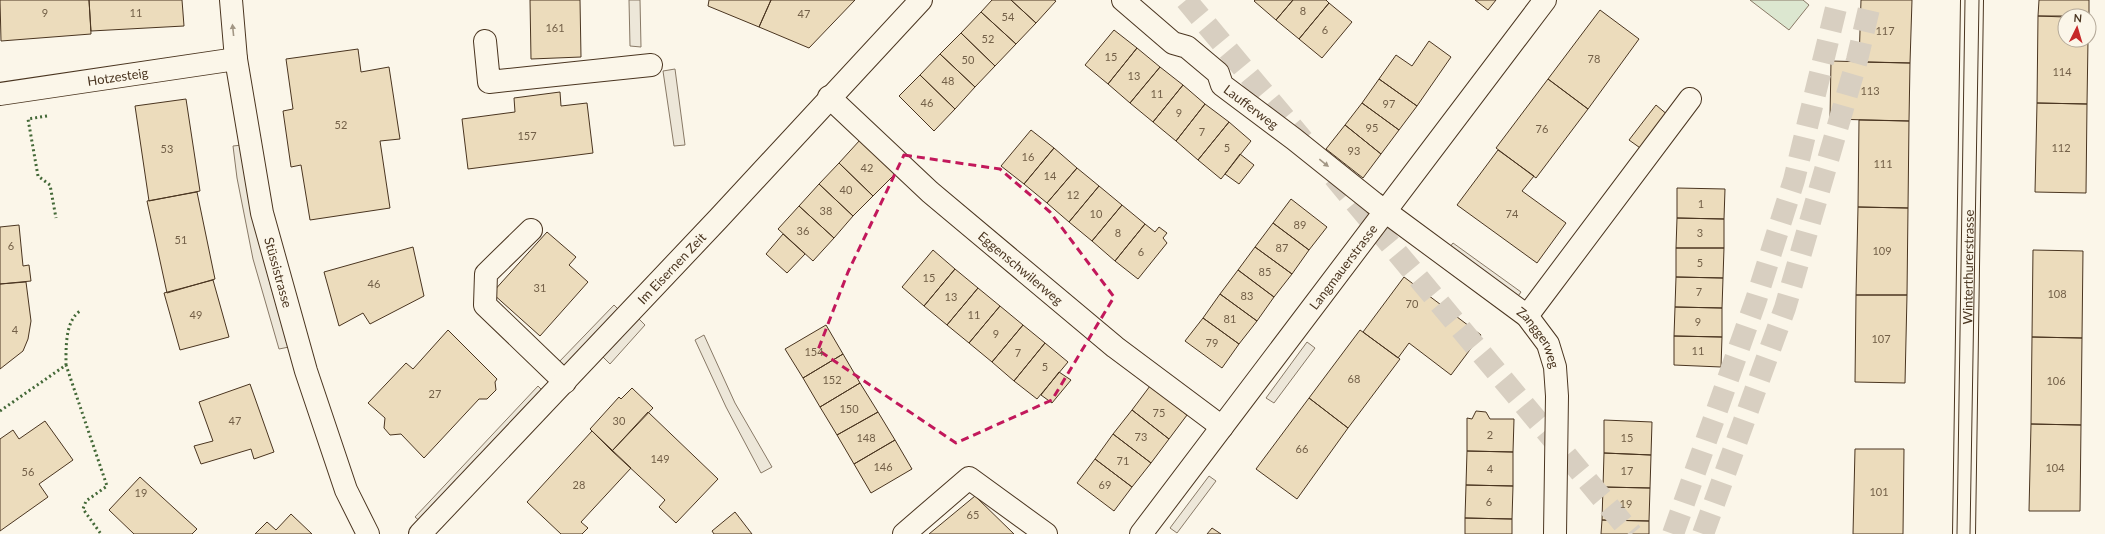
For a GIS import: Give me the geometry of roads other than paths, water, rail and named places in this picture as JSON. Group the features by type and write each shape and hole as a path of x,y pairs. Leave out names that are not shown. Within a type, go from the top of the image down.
{"street":[{"name":"Stüssistrasse","path":"231,0 236,60 262,213 306,371 346,490 368,534"},
{"name":"Im Eisernen Zeit","path":"420,534 565,382 921,0"},
{"name":"Laufferweg","path":"1123,0 1173,43 1186,47 1218,73 1222,85 1294,139 1385,211"},
{"name":"Langmauerstrasse","path":"1141,534 1545,0"},
{"name":"Winterthurerstrasse","path":"1964,534 1972,0"},
{"path":"485,41 489,82 651,65"},
{"name":"Hotzesteig","path":"0,94 236,60"},
{"name":"Eggenschwilerweg","path":"830,97 942,202 1115,347 1222,427"},
{"path":"1527,316 1690,99"},
{"name":"Zanggerweg","path":"1385,211 1527,316 1548,344 1555,367 1557,396 1555,534"},
{"path":"531,230 486,274 484,305 565,382"},
{"path":"904,534 969,478 1046,534"}],"tunnel":[{"path":"1186,0 1303,140"},
{"path":"1673,534 1756,300 1794,180 1838,0"},
{"path":"1703,534 1785,308 1857,60 1871,0"},
{"path":"1334,177 1632,534"}],"tram line":[{"path":"1957,534 1965,0"},
{"path":"1970,534 1979,0"}]}
